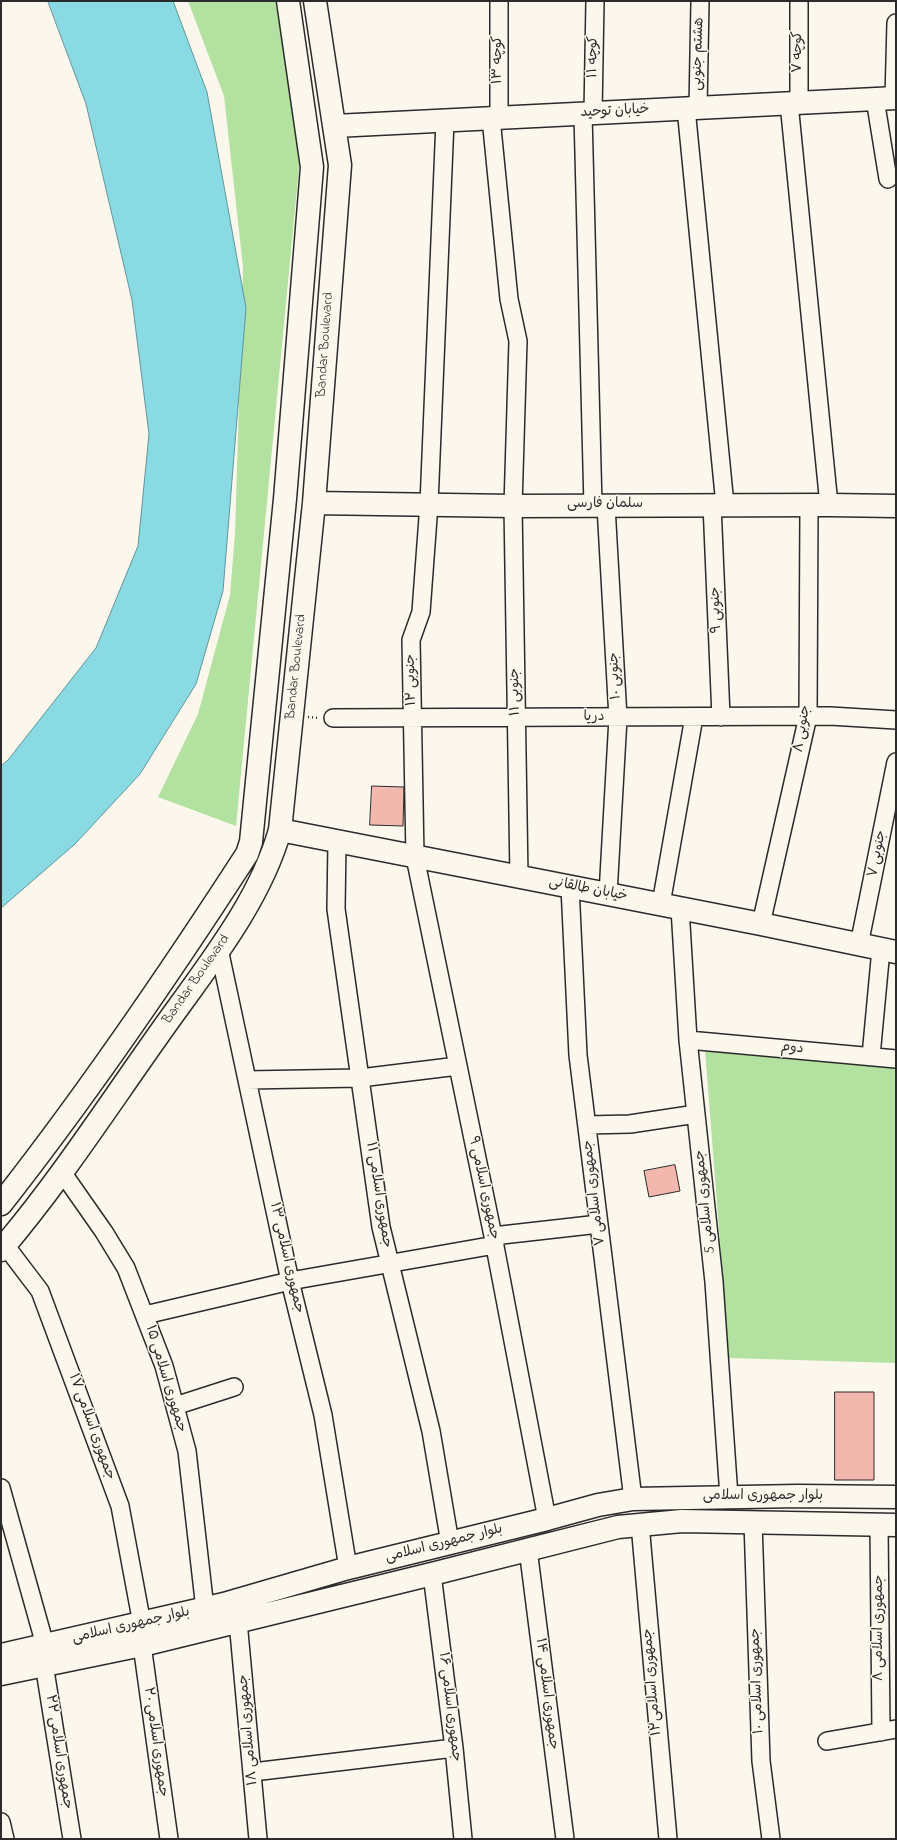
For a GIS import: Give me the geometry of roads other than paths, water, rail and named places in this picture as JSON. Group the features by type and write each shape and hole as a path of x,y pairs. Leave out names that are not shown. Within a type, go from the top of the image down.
{"main road":[{"name":"Bandar Boulevard","path":"1,1204 43,1150 180,955 247,854 252,826 285,499 312,167 288,1"},
{"name":"Bandar Boulevard","path":"3,1247 62,1172 219,949 254,894 273,855 280,830 314,503 340,165 315,1"},
{"name":"خیابان توحید","path":"335,126 888,98"},
{"path":"294,388 323,390"},
{"name":"سلمان فارسی","path":"314,503 513,506 719,504 896,506"},
{"name":"خیابان طالقانی","path":"280,830 888,950"},
{"name":"بلوار جمهوری اسلامی","path":"1,1674 44,1654 142,1624 204,1609 348,1568 547,1520 598,1505 633,1499 729,1497 896,1497"},
{"name":"بلوار جمهوری اسلامی","path":"1,1655 44,1654 142,1645 618,1527 682,1521 888,1525"}],"street":[{"name":"کوچه ۱۳","path":"499,1 495,118 509,299 518,341 513,506"},
{"name":"کوچه ۱۱","path":"595,1 588,114 600,506"},
{"name":"هشتم جنوبی","path":"700,1 692,108 719,504"},
{"name":"کوچه ۷","path":"800,1 794,103 819,505"},
{"path":"888,179 888,98 896,23"},
{"name":"۱۲ جنوبی","path":"415,857 411,640 421,612 429,504 445,121"},
{"name":"۹ جنوبی","path":"719,504 721,717"},
{"name":"۸ جنوبی","path":"761,924 808,716 819,505"},
{"name":"۱۱ جنوبی","path":"513,506 519,877"},
{"name":"۱۰ جنوبی","path":"600,506 618,718 608,894"},
{"name":"دریا","path":"333,718 808,716 896,720"},
{"path":"671,906 694,717"},
{"name":"۷ جنوبی","path":"859,945 896,762"},
{"name":"جمهوری اسلامی ۱۱","path":"337,842 336,909 381,1228 431,1431 450,1543"},
{"name":"جمهوری اسلامی ۹","path":"415,857 494,1240 547,1520"},
{"name":"جمهوری اسلامی ۷","path":"570,887 578,1055 633,1499"},
{"name":"جمهوری اسلامی 5","path":"671,906 688,1040 714,1282 729,1497"},
{"name":"جمهوری اسلامی ۱۳","path":"219,949 290,1281 323,1414 348,1568"},
{"path":"871,1056 888,950"},
{"name":"دوم","path":"688,1040 896,1058"},
{"path":"247,1080 360,1078 458,1066"},
{"path":"587,1124 630,1124 696,1114"},
{"name":"جمهوری اسلامی ۱۵","path":"62,1172 104,1232 126,1268 164,1366 187,1450 204,1609"},
{"path":"145,1316 290,1281 390,1264 494,1240 599,1224"},
{"name":"جمهوری اسلامی ۱۷","path":"3,1247 40,1291 120,1506 142,1624"},
{"path":"175,1406 234,1387"},
{"name":"جمهوری اسلامی ۲۲","path":"1,1488 44,1654 72,1839"},
{"name":"جمهوری اسلامی ۱۰","path":"753,1522 761,1761 771,1839"},
{"name":"جمهوری اسلامی۱۲","path":"640,1524 668,1839"},
{"name":"جمهوری اسلامی ۸","path":"888,1525 888,1731"},
{"name":"جمهوری اسلامی ۱۴","path":"528,1549 565,1839"},
{"name":"جمهوری اسلامی ۱۶","path":"432,1574 454,1748 463,1839"},
{"name":"جمهوری اسلامی ۱۸","path":"238,1621 258,1839"},
{"name":"جمهوری اسلامی ۲۰","path":"142,1645 169,1839"},
{"path":"827,1741 888,1731"},
{"path":"253,1772 454,1748"},
{"path":"1,1822 5,1839"}],"water":[{"path":"48,1 173,1 207,92 246,308 223,591 196,684 140,774 75,844 1,908 1,766 8,760 96,648 138,546 149,434 132,300 86,104"}]}
